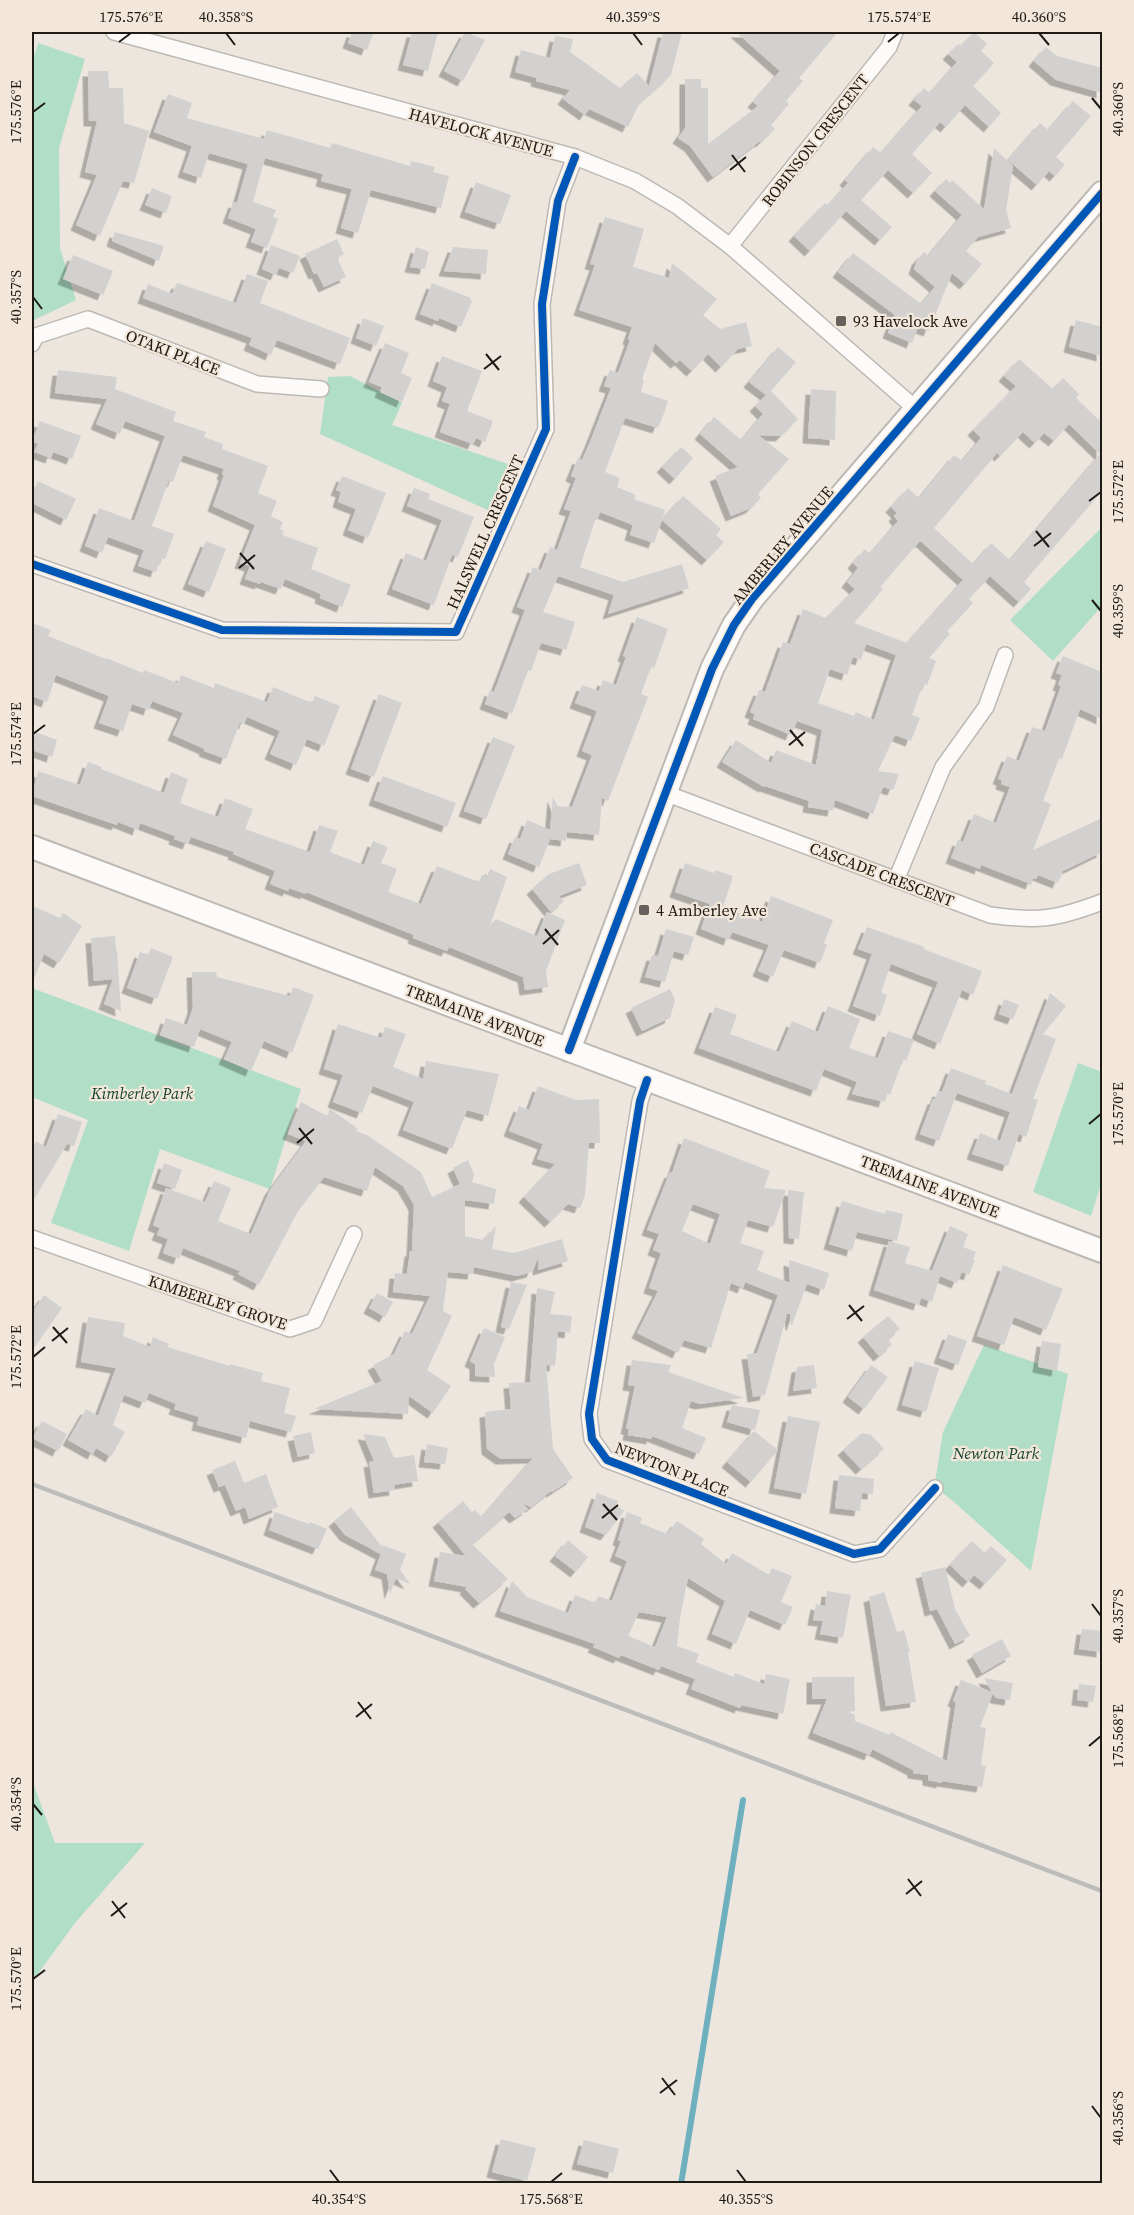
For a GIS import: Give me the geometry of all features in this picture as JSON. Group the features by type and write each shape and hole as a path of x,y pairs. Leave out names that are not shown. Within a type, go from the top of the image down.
{"main road":[{"name":"AMBERLEY AVENUE","path":"569,1050 712,669 734,625 752,599 1102,193"},
{"name":"TREMAINE AVENUE","path":"32,847 1095,1248"}],"street":[{"name":"HAVELOCK AVENUE","path":"114,32 575,157 635,181 677,206 730,246 916,409"},
{"name":"ROBINSON CRESCENT","path":"730,246 889,47 896,32"},
{"name":"HALSWELL CRESCENT","path":"32,564 222,630 456,632 546,429 542,304 558,201 575,157"},
{"name":"OTAKI PLACE","path":"32,345 36,336 88,319 257,384 321,389"},
{"path":"896,880 943,767 986,707 1005,655"},
{"name":"CASCADE CRESCENT","path":"665,793 990,915 1021,920 1046,920 1074,913 1102,902"},
{"name":"NEWTON PLACE","path":"647,1080 640,1101 589,1414 592,1439 607,1460 854,1554 880,1549 935,1488"},
{"name":"KIMBERLEY GROVE","path":"32,1238 290,1329 314,1321 354,1234"}],"green space":[{"path":"38,43 85,59 59,148 60,248 76,300 32,321 32,64"},
{"path":"350,376 402,403 392,425 511,465 492,512 320,434 328,377"},
{"path":"1102,527 1102,606 1053,661 1010,620"},
{"name":"Kimberley Park","path":"32,988 301,1089 270,1189 160,1149 129,1251 51,1223 88,1120 32,1097"},
{"path":"1078,1063 1102,1072 1102,1181 1091,1216 1033,1192"},
{"name":"Newton Park","path":"984,1345 1068,1374 1031,1571 944,1494 935,1482 943,1432"},
{"path":"32,1780 55,1843 145,1843 75,1923 32,1982"}],"building":[{"path":"352,32 374,32 367,50 348,43"},
{"path":"412,32 438,32 428,71 403,65"},
{"path":"465,32 485,40 463,81 444,71"},
{"path":"663,32 682,32 671,75 639,104 628,127 589,109 585,115 563,99 570,90 536,81 537,78 515,72 521,50 550,58 555,36 573,39 570,52 620,88 637,73 649,86"},
{"path":"736,32 838,32 799,78 803,81 786,101 789,104 771,125 775,129 713,177 690,146 678,138 685,128 685,79 701,79 701,88 708,88 708,144 758,106 753,102 780,71"},
{"path":"974,32 987,44 981,51 994,63 973,86 1001,113 989,127 965,105 946,127 940,122 912,154 932,173 913,193 888,170 861,200 892,227 880,240 846,211 810,251 794,236 825,203 828,205 848,183 845,180 873,147 881,153 922,106 914,100 924,88 930,93 957,62 948,54 958,44 961,46"},
{"path":"1046,47 1057,56 1102,68 1102,93 1056,80 1034,61"},
{"path":"88,71 108,71 109,88 123,88 124,123 149,131 134,183 123,181 100,236 76,225 97,175 85,172 97,121 89,121"},
{"path":"168,94 192,103 187,118 264,139 267,130 330,148 332,143 410,166 411,161 435,167 433,172 449,176 441,208 371,190 358,233 341,228 352,189 321,181 323,174 265,158 253,202 276,210 273,217 278,219 267,248 251,242 256,229 228,218 234,202 237,203 248,164 209,153 201,178 183,172 192,146 154,132"},
{"path":"1073,101 1091,116 1056,157 1065,165 1055,176 1049,171 1037,185 1008,160 1040,123 1048,130"},
{"path":"994,148 1013,166 1006,210 1011,228 978,237 966,251 982,264 965,284 952,273 929,331 918,327 912,343 888,333 895,315 838,272 853,253 921,304 935,287 914,269 917,260 924,252 928,256 962,215 935,191 946,179 950,183 952,180 984,209"},
{"path":"476,182 511,195 500,224 465,212"},
{"path":"152,188 172,196 166,213 145,205"},
{"path":"605,217 644,229 633,267 669,278 672,263 717,299 703,315 720,329 746,322 752,346 738,349 721,367 708,354 692,371 680,360 676,363 655,343 642,379 644,380 641,392 668,401 663,416 658,428 625,418 605,472 620,478 617,487 636,495 634,499 665,510 662,519 683,496 721,529 716,535 724,542 707,560 662,520 654,543 630,535 633,525 600,512 595,520 580,567 623,582 682,564 689,588 608,614 614,595 558,576 543,612 575,622 566,650 541,643 531,671 528,670 512,714 485,704 490,690 494,692 525,610 517,607 533,567 541,570 550,547 557,550 571,511 564,509 576,478 571,476 578,458 582,460 611,388 604,386 610,370 618,373 630,340 628,339 632,327 579,310 595,265 590,264"},
{"path":"115,232 164,246 159,261 112,241"},
{"path":"337,239 344,254 337,258 346,277 324,287 317,273 314,274 305,254"},
{"path":"271,245 300,256 293,273 279,268 276,275 262,269"},
{"path":"416,247 429,252 425,269 410,267"},
{"path":"453,247 488,250 486,274 444,271"},
{"path":"73,255 113,271 103,295 63,279"},
{"path":"247,274 268,281 260,303 350,338 340,364 277,340 271,355 249,345 252,338 143,298 148,284 172,294 177,283 236,303"},
{"path":"432,283 471,298 472,301 461,327 439,318 438,321 420,314"},
{"path":"363,318 384,326 376,346 356,338"},
{"path":"1076,320 1102,327 1102,356 1069,347"},
{"path":"385,343 409,353 401,373 412,378 402,402 380,392 382,387 369,382"},
{"path":"778,347 796,362 771,391 798,419 781,436 758,435 789,459 758,494 761,498 751,508 731,516 715,476 738,467 700,434 714,417 740,439 746,434 763,414 755,406 766,395 749,382"},
{"path":"442,356 482,371 467,411 493,421 485,442 476,438 473,444 440,432 450,404 442,401 447,387 433,381"},
{"path":"1019,359 1053,389 1063,378 1079,394 1076,397 1079,401 1102,423 1102,491 1024,582 1031,589 1019,602 990,576 969,599 973,603 947,631 950,634 929,658 936,661 927,685 923,684 912,715 920,718 911,741 895,735 878,771 899,774 893,790 883,787 873,814 835,800 833,811 808,807 809,801 764,787 722,762 736,740 771,763 776,750 816,765 822,730 797,721 791,735 753,719 755,714 750,712 759,690 765,692 783,642 790,644 803,609 826,618 855,589 847,582 858,568 853,563 865,549 870,554 898,521 894,516 897,513 891,507 908,488 919,498 954,455 962,461 981,438 973,430 1016,386 1004,376","holes":["1069,424 1100,454 1010,560 991,543 973,564 934,528 997,453 1000,456 1023,432 1035,443 1044,433 1054,441","919,542 922,542 963,580 907,643 854,623 883,589 880,587","866,644 896,655 874,720 856,712 854,716 818,703 830,669 847,675 853,657 861,660"]},
{"path":"58,370 117,377 115,389 176,412 173,421 206,432 204,437 223,444 222,449 268,466 258,493 277,501 271,516 283,522 280,529 284,531 282,535 318,548 311,569 351,585 342,607 320,598 321,594 285,579 281,589 245,579 250,566 240,563 255,525 213,506 224,469 183,455 173,482 169,480 152,526 174,534 165,559 161,558 156,572 138,566 144,550 108,537 102,553 85,546 99,508 134,521 165,436 125,421 120,434 96,424 107,399 55,393"},
{"path":"811,389 836,391 835,440 808,438"},
{"path":"40,421 81,436 72,459 53,452 51,458 34,452 38,444 32,441"},
{"path":"681,447 693,458 675,479 662,467"},
{"path":"342,476 386,493 368,538 348,530 356,509 338,502 341,492 336,490"},
{"path":"38,481 76,499 66,520 32,503 32,494"},
{"path":"414,488 430,494 428,499 474,517 458,557 452,555 434,605 392,589 406,553 426,561 442,520 407,506"},
{"path":"206,541 226,549 209,592 188,584"},
{"path":"637,617 668,629 654,668 651,667 641,694 648,697 608,801 602,798 599,835 567,832 566,841 550,839 539,867 508,854 515,837 520,839 527,820 550,830 553,796 557,806 572,807 592,755 582,751 597,711 575,703 582,685 599,691 603,680 616,685 626,657 623,656"},
{"path":"32,623 51,630 48,636 143,673 144,670 178,683 181,675 214,688 215,683 267,702 273,687 312,703 315,696 340,706 324,746 307,739 296,765 270,754 280,731 247,717 244,724 240,722 226,759 173,735 183,713 152,701 149,710 132,704 123,731 99,723 109,696 56,675 47,702 32,696"},
{"path":"1063,656 1102,672 1102,719 1080,709 1062,759 1059,758 1043,801 1051,804 1033,850 1102,818 1102,852 1063,871 1058,883 1038,875 1036,879 1033,878 1031,884 981,865 980,869 951,858 958,840 963,842 974,814 996,823 1010,787 1001,784 1002,780 998,779 1007,756 1019,761 1032,727 1045,731 1061,686 1058,685 1062,675 1056,673"},
{"path":"379,694 402,703 374,777 351,769"},
{"path":"32,731 57,740 52,757 32,750"},
{"path":"493,737 515,746 486,819 464,811"},
{"path":"88,762 164,793 171,772 188,779 180,803 218,817 225,798 253,809 245,829 310,852 319,825 338,831 330,852 364,865 373,841 388,847 381,863 397,869 388,892 421,904 437,866 479,882 482,875 487,877 490,869 507,877 490,925 496,919 537,936 547,912 565,920 546,971 548,987 525,990 523,977 449,947 447,951 413,938 414,935 306,892 306,894 289,888 288,891 270,884 275,871 233,854 234,852 191,837 188,844 174,839 175,836 140,823 138,830 118,822 117,825 32,796 38,771 80,785"},
{"path":"383,776 456,803 447,827 374,800"},
{"path":"579,863 587,885 559,896 564,901 551,912 532,889 549,874"},
{"path":"685,863 714,873 715,870 733,876 723,907 762,922 771,896 833,920 824,943 827,945 820,963 784,950 773,977 758,971 769,945 732,932 729,940 701,929 710,904 675,892"},
{"path":"32,906 60,918 63,913 82,926 59,963 44,954 32,984"},
{"path":"867,927 982,971 973,995 962,990 940,1044 917,1034 938,982 891,964 881,992 887,995 880,1016 853,1006 872,954 858,949"},
{"path":"666,929 694,937 688,955 674,951 665,982 645,977 652,955 658,956"},
{"path":"115,936 121,1011 104,1004 113,979 94,981 91,938"},
{"path":"151,948 173,957 157,999 127,988 140,952 148,955"},
{"path":"192,972 216,972 217,977 290,996 293,987 314,995 292,1053 264,1041 251,1071 224,1059 232,1042 200,1029 194,1047 160,1035 166,1018 187,1025 193,1008"},
{"path":"670,989 675,1000 670,1018 642,1031 631,1008"},
{"path":"1050,993 1066,1006 1043,1034 1056,1039 1033,1099 1038,1100 1026,1137 1019,1134 1008,1166 972,1154 980,1133 1000,1141 1010,1112 957,1093 939,1141 920,1134 933,1099 938,1091 942,1092 951,1068 1012,1094"},
{"path":"1004,999 1019,1005 1013,1019 999,1014"},
{"path":"828,1006 860,1019 849,1048 878,1058 888,1031 914,1040 906,1061 903,1059 890,1095 887,1093 884,1102 852,1094 857,1082 824,1069 816,1091 699,1048 715,1007 737,1015 730,1034 779,1052 792,1021 818,1032"},
{"path":"338,1024 381,1038 385,1027 406,1034 393,1067 423,1079 426,1061 499,1074 488,1116 467,1110 452,1149 403,1130 414,1102 373,1086 362,1113 333,1102 343,1075 324,1069"},
{"path":"538,1086 576,1100 599,1099 600,1143 589,1143 585,1195 580,1208 568,1204 550,1222 524,1197 555,1164 537,1159 543,1144 509,1131 519,1106 529,1110"},
{"path":"301,1102 327,1116 330,1109 357,1128 356,1131 367,1135 421,1172 432,1197 460,1184 453,1168 468,1160 474,1174 472,1182 496,1189 494,1204 465,1200 465,1236 483,1240 496,1226 492,1249 514,1253 562,1239 568,1261 538,1270 539,1256 532,1272 517,1276 474,1267 473,1274 448,1272 443,1311 452,1316 427,1370 451,1386 433,1413 409,1396 408,1414 314,1409 382,1381 373,1365 394,1354 405,1331 412,1334 430,1296 393,1292 395,1273 407,1274 410,1251 412,1251 414,1205 403,1186 375,1167 367,1191 324,1177 297,1213 259,1285 238,1274 240,1271 183,1248 179,1259 163,1253 168,1239 157,1235 160,1228 153,1225 166,1188 205,1202 214,1181 231,1188 218,1221 251,1234 270,1190 306,1141 288,1134"},
{"path":"58,1114 82,1122 74,1146 67,1144 32,1203 32,1149 36,1141 46,1147"},
{"path":"684,1138 770,1171 764,1188 786,1190 773,1227 748,1220 740,1243 764,1251 757,1270 790,1283 789,1260 829,1273 824,1290 807,1284 792,1325 790,1314 787,1314 765,1395 753,1397 747,1354 757,1353 778,1295 745,1282 743,1288 731,1283 711,1348 684,1340 678,1353 637,1333 658,1291 649,1288 661,1253 653,1250 659,1234 647,1230 670,1172 672,1173","holes":["693,1204 720,1214 710,1244 682,1231"]},
{"path":"164,1163 182,1170 175,1189 157,1183"},
{"path":"788,1190 804,1192 799,1239 789,1238"},
{"path":"842,1201 885,1214 886,1210 903,1214 897,1241 857,1232 852,1251 829,1244"},
{"path":"950,1226 968,1234 963,1247 976,1252 969,1275 962,1272 957,1283 940,1276 932,1302 921,1298 919,1305 874,1290 889,1241 910,1247 905,1263 932,1271"},
{"path":"1003,1265 1063,1289 1046,1330 1014,1317 1004,1345 977,1336"},
{"path":"511,1282 527,1285 509,1329 501,1327"},
{"path":"537,1288 555,1292 550,1314 572,1316 570,1333 558,1331 555,1366 546,1365 553,1449 573,1478 551,1491 531,1507 522,1503 528,1509 515,1518 509,1512 472,1544 508,1579 479,1603 465,1589 467,1587 434,1581 440,1552 466,1556 438,1522 463,1501 472,1512 475,1510 482,1517 533,1458 501,1459 487,1449 485,1412 511,1409 509,1383 530,1382"},
{"path":"377,1293 393,1302 385,1317 369,1308"},
{"path":"44,1295 62,1308 32,1351 32,1313"},
{"path":"888,1316 900,1329 888,1339 892,1345 879,1356 863,1337"},
{"path":"88,1317 125,1323 123,1336 150,1347 153,1337 169,1344 167,1347 230,1366 230,1364 263,1373 261,1381 290,1388 284,1413 296,1416 291,1432 250,1421 246,1438 197,1425 199,1417 174,1409 176,1404 149,1393 145,1403 124,1395 113,1425 125,1432 111,1457 96,1448 93,1454 68,1440 86,1409 98,1416 116,1368 81,1362"},
{"path":"484,1328 505,1337 494,1364 495,1377 475,1376 475,1364 470,1361"},
{"path":"948,1334 967,1341 958,1365 939,1358"},
{"path":"1042,1341 1061,1344 1057,1371 1038,1367"},
{"path":"632,1360 671,1365 668,1372 744,1398 700,1404 691,1401 682,1428 706,1438 699,1454 652,1436 652,1439 628,1435 629,1429 626,1429 635,1386 628,1385"},
{"path":"915,1361 939,1368 926,1412 902,1405"},
{"path":"814,1365 817,1388 793,1391 797,1367"},
{"path":"871,1365 888,1377 864,1409 848,1397"},
{"path":"732,1405 760,1410 755,1430 727,1422"},
{"path":"788,1416 820,1422 806,1494 774,1488"},
{"path":"42,1421 67,1434 58,1451 32,1438"},
{"path":"754,1431 778,1450 751,1482 727,1462"},
{"path":"311,1432 315,1453 298,1457 293,1436"},
{"path":"862,1433 871,1435 884,1449 861,1469 843,1450"},
{"path":"363,1434 385,1437 394,1458 414,1455 418,1481 394,1485 395,1490 374,1493 369,1462 374,1461"},
{"path":"427,1444 448,1448 445,1464 424,1462"},
{"path":"235,1461 244,1483 266,1474 278,1507 249,1519 245,1507 236,1511 225,1485 219,1487 212,1470"},
{"path":"839,1475 874,1479 873,1494 862,1493 860,1511 835,1508"},
{"path":"597,1493 618,1501 616,1505 624,1511 606,1535 585,1527"},
{"path":"351,1507 383,1548 382,1545 406,1554 400,1570 410,1584 396,1578 390,1594 387,1574 375,1570 381,1554 345,1535 334,1521"},
{"path":"275,1512 327,1529 318,1549 269,1530"},
{"path":"627,1512 642,1518 640,1523 667,1534 677,1521 704,1539 701,1544 726,1564 732,1553 769,1575 772,1568 792,1576 781,1602 793,1607 785,1625 750,1610 736,1644 712,1634 725,1601 688,1578 677,1646 699,1654 696,1662 734,1677 735,1673 764,1684 766,1674 790,1679 783,1714 741,1705 740,1708 691,1689 695,1679 661,1666 659,1670 621,1655 619,1658 593,1647 595,1644 500,1611 512,1581 527,1597 568,1613 575,1595 595,1603 598,1596 612,1601 627,1561 615,1556 621,1541 618,1540","holes":["639,1612 667,1617 655,1647 628,1636"]},
{"path":"568,1540 588,1557 576,1572 555,1556"},
{"path":"972,1541 985,1553 991,1546 1007,1560 985,1584 974,1575 968,1582 950,1565"},
{"path":"945,1567 955,1609 970,1636 955,1644 937,1609 930,1611 921,1573"},
{"path":"827,1591 851,1595 843,1638 820,1634 823,1621 813,1620 816,1604 825,1606"},
{"path":"884,1592 897,1632 904,1630 910,1652 908,1652 916,1702 886,1706 869,1597"},
{"path":"1082,1629 1102,1631 1102,1652 1079,1649"},
{"path":"1002,1639 1011,1656 982,1673 972,1655"},
{"path":"812,1677 854,1677 855,1711 848,1712 855,1715 855,1721 890,1735 890,1732 947,1761 956,1702 953,1701 961,1680 992,1692 984,1678 1013,1683 1010,1700 996,1698 993,1693 980,1727 986,1728 981,1765 986,1766 982,1787 928,1780 928,1775 913,1773 913,1770 872,1749 870,1755 813,1733 827,1699 812,1699"},
{"path":"1079,1684 1096,1686 1093,1702 1077,1700"},
{"path":"501,2139 536,2148 527,2181 492,2172"},
{"path":"584,2140 619,2149 613,2173 577,2164"}],"waterway":[{"path":"681,2184 743,1800"}],"railway":[{"path":"32,1484 1102,1891"}],"cycle path":[{"path":"32,564 222,630 456,632 546,429 542,304 558,201 575,157"},
{"path":"569,1050 712,669 734,625 752,599 1102,193"},
{"path":"647,1080 640,1101 589,1414 592,1439 607,1460 854,1554 880,1549 935,1488"}],"place":[{"name":"93 Havelock Ave","path":"841,321"},
{"name":"4 Amberley Ave","path":"644,910"}]}
